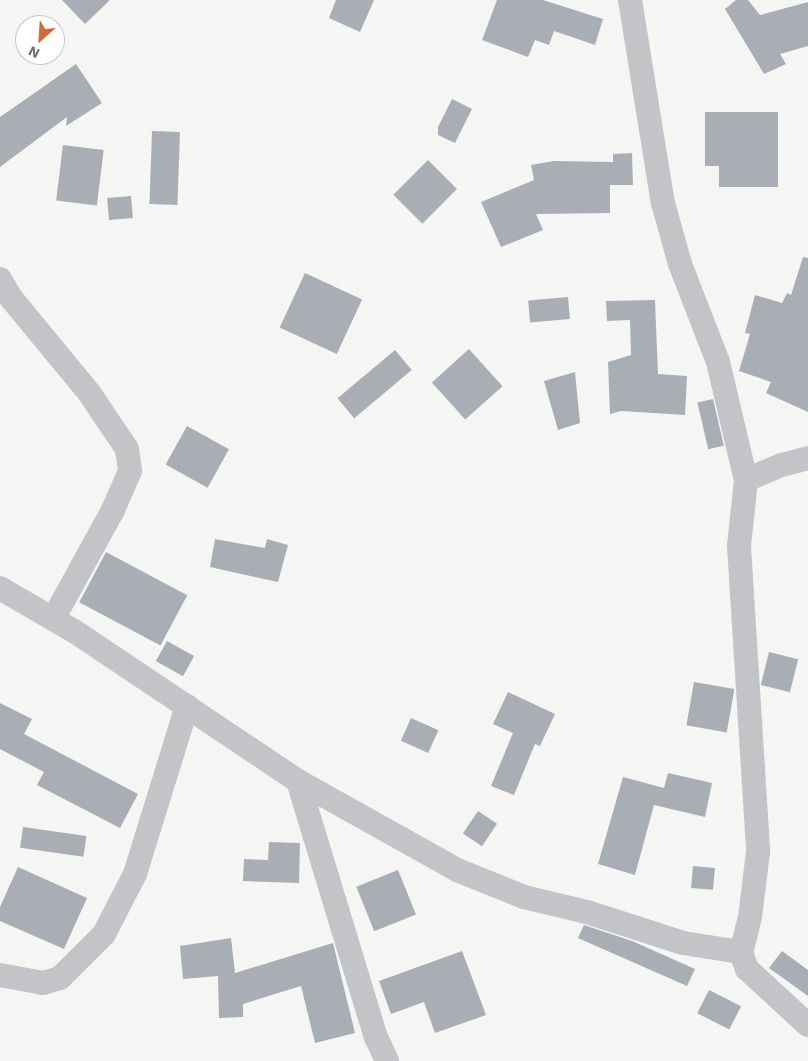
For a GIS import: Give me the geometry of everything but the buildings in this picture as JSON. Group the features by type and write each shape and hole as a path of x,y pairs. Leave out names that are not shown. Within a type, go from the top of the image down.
{"street":[{"path":"630,0 663,203 680,264 718,362 746,480 739,546 758,852 750,916 741,952 747,969 808,1025"},
{"path":"0,280 11,298 90,394 127,449 130,471 113,510 53,619"},
{"path":"746,480 782,465 808,458"},
{"path":"0,588 53,619 298,781 457,870 524,897 586,912 683,944 741,952"},
{"path":"0,975 43,983 60,978 104,934 134,874 187,706"},
{"path":"298,781 376,1037 387,1061"}]}
